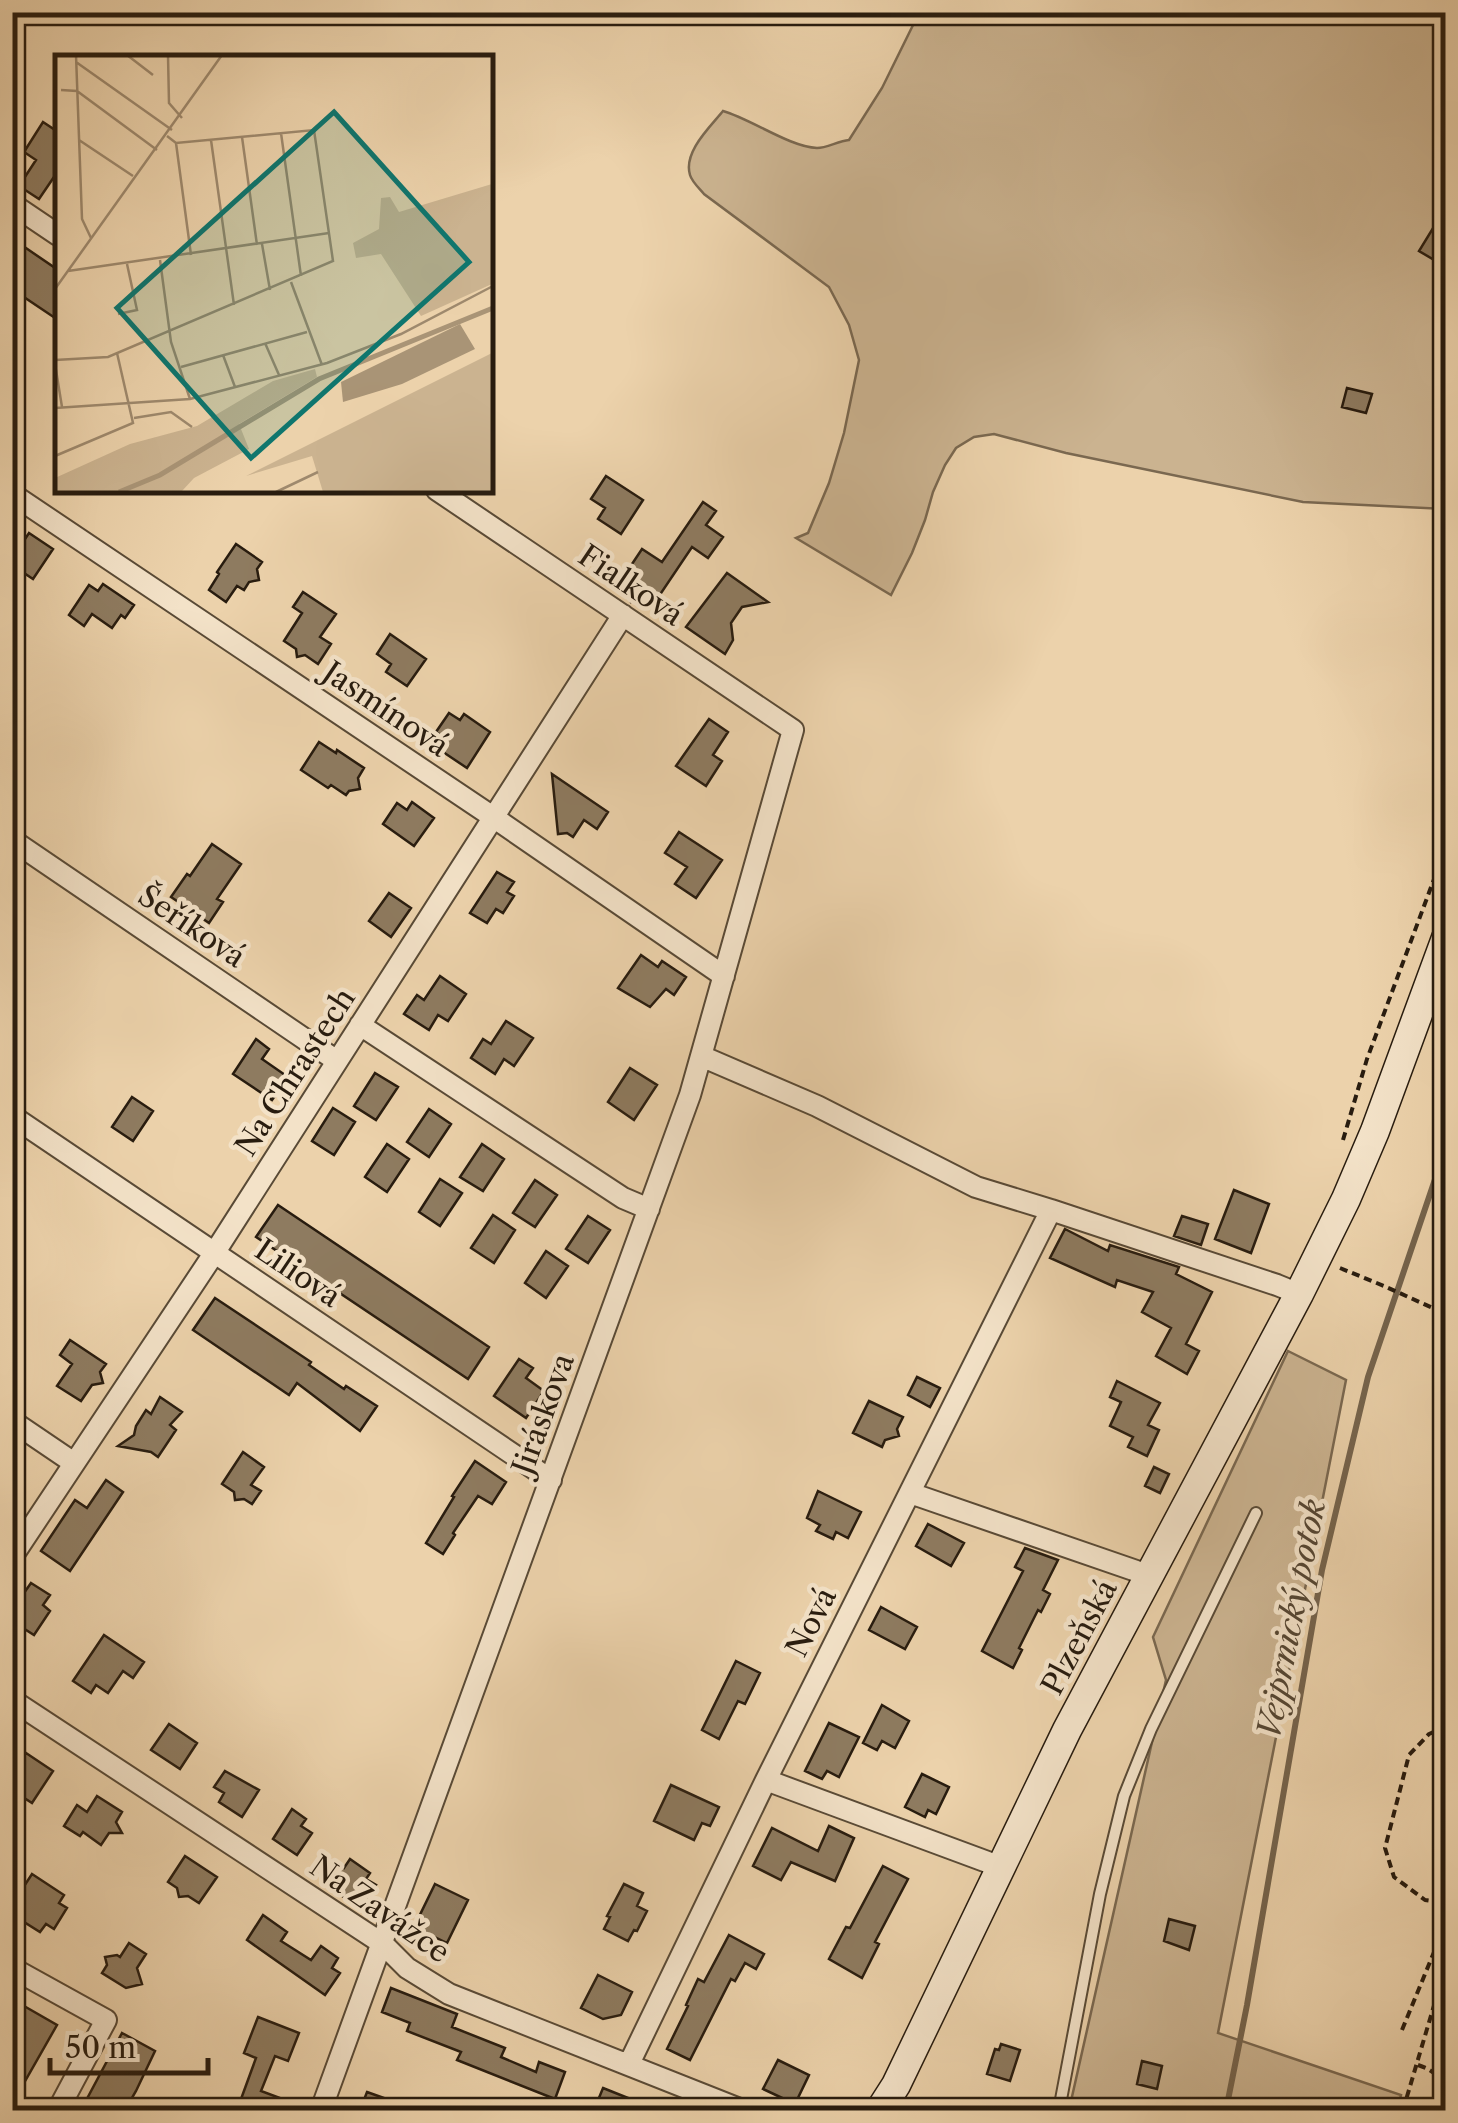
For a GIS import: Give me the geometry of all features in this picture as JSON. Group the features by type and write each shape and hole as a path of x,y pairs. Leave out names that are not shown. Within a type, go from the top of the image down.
{"main road":[{"name":"Plzeňská","path":"880,2110 1067,1730 1346,1199 1446,938"}],"street":[{"path":"12,204 55,233"},
{"name":"Fialková","path":"439,492 793,730"},
{"name":"Jasmínová","path":"12,494 724,976"},
{"name":"Na Chrastech","path":"12,1557 214,1252 623,615"},
{"name":"Jiráskova","path":"321,2110 690,1095 793,730"},
{"name":"Šeříková","path":"12,840 337,1061"},
{"path":"360,1025 624,1198 648,1209"},
{"path":"701,1056 817,1106 976,1188 1298,1294"},
{"name":"Liliová","path":"12,1116 551,1480"},
{"name":"Nová","path":"629,2064 1051,1210"},
{"path":"12,1422 74,1463"},
{"path":"910,1493 1148,1576"},
{"name":"Na Zavážce","path":"12,1700 383,1944 407,1968 449,1994 742,2110"},
{"path":"766,1780 1001,1867"},
{"path":"14,1972 106,2020 58,2110"}],"lane":[{"path":"1059,2110 1100,1894 1124,1796 1151,1728 1256,1513"}],"path":[{"path":"1340,1153 1367,1059 1446,847"},
{"path":"1317,1259 1446,1314"},
{"path":"1446,1727 1429,1734 1408,1755 1385,1848 1394,1877 1425,1900 1446,1903"},
{"path":"1402,2030 1446,1924"},
{"path":"1403,2110 1446,1965"},
{"path":"1417,2065 1437,2074 1445,2096"}],"shaded area":[{"path":"919,13 1445,13 1445,509 1303,502 1066,453 994,434 974,437 956,448 945,465 912,553 891,595 796,538 808,533 829,483 859,360 849,325 829,287 704,194 690,175 690,158 723,111 806,146 821,148 849,140 882,88"},
{"path":"1288,1351 1346,1380 1218,2033 1401,2095 1397,2110 1069,2110 1166,1680 1153,1637"}],"building":[{"path":"43,122 55,130 55,175 39,199 19,186 36,160 24,152"},
{"path":"1446,207 1446,267 1419,251"},
{"path":"23,246 55,268 55,318 12,289 12,247 19,251"},
{"path":"1347,388 1372,394 1366,413 1342,407"},
{"path":"606,476 643,500 621,534 598,519 605,508 591,499"},
{"path":"703,502 716,511 706,525 723,537 708,558 692,547 651,608 640,600 631,602 628,593 618,585 642,549 662,562"},
{"path":"29,533 53,549 33,579 12,565 12,540 21,545"},
{"path":"236,544 262,562 257,569 259,580 249,582 244,590 237,586 226,602 209,590"},
{"path":"727,573 768,602 742,607 731,623 733,640 725,654 686,627"},
{"path":"103,584 134,605 112,628 92,614 84,626 69,615 89,585 98,591"},
{"path":"303,592 336,614 320,637 331,644 318,664 305,655 297,657 296,649 284,641 302,613 293,607"},
{"path":"390,634 426,659 407,686 386,672 391,664 377,654"},
{"path":"449,713 460,720 464,714 490,732 467,768 440,750 447,739 436,732"},
{"path":"709,719 728,732 713,755 722,761 706,786 676,766"},
{"path":"319,742 364,768 358,778 360,789 346,795 301,770"},
{"path":"552,774 608,812 597,829 584,820 573,837 558,834"},
{"path":"412,802 434,818 414,846 383,824 397,803 407,810"},
{"path":"679,832 722,860 696,898 675,884 687,867 665,853"},
{"path":"212,844 241,864 217,899 223,902 209,923 171,897"},
{"path":"497,872 514,882 507,892 514,896 503,913 496,909 487,923 470,913"},
{"path":"389,893 411,908 391,937 369,921"},
{"path":"641,955 658,967 662,961 686,977 674,995 666,989 650,1007 618,988"},
{"path":"440,976 466,994 448,1021 438,1015 429,1030 404,1014 417,995 424,1000"},
{"path":"506,1021 533,1038 514,1066 504,1059 495,1074 471,1058 483,1039 491,1044"},
{"path":"256,1039 269,1049 262,1059 288,1077 272,1100 233,1074"},
{"path":"630,1068 657,1085 634,1120 608,1102"},
{"path":"375,1073 398,1087 376,1120 354,1106"},
{"path":"132,1097 153,1111 133,1141 112,1127"},
{"path":"333,1108 355,1122 334,1155 312,1141"},
{"path":"429,1109 451,1124 429,1157 407,1142"},
{"path":"387,1144 409,1159 387,1192 365,1177"},
{"path":"482,1144 504,1159 483,1191 460,1177"},
{"path":"440,1179 462,1193 440,1226 419,1212"},
{"path":"535,1180 557,1195 535,1227 513,1213"},
{"path":"1234,1190 1269,1204 1251,1253 1215,1239"},
{"path":"278,1205 489,1347 468,1379 256,1237"},
{"path":"493,1215 515,1230 494,1263 471,1248"},
{"path":"588,1216 610,1230 588,1263 566,1249"},
{"path":"1182,1216 1208,1224 1201,1245 1174,1236"},
{"path":"1065,1229 1108,1251 1110,1245 1179,1267 1176,1274 1212,1292 1186,1344 1199,1351 1187,1374 1156,1356 1171,1328 1142,1312 1153,1292 1117,1280 1115,1287 1050,1258"},
{"path":"546,1251 568,1266 546,1298 525,1283"},
{"path":"215,1298 311,1362 309,1365 344,1389 346,1386 377,1406 360,1431 297,1383 289,1395 193,1330"},
{"path":"70,1340 106,1364 100,1372 103,1383 92,1385 81,1401 57,1386 72,1364 60,1355"},
{"path":"519,1359 533,1368 526,1378 544,1391 526,1418 494,1396"},
{"path":"917,1377 940,1388 930,1407 908,1395"},
{"path":"1117,1381 1160,1403 1148,1425 1159,1430 1147,1456 1128,1447 1133,1437 1110,1426 1121,1402 1110,1397"},
{"path":"160,1397 182,1412 170,1425 176,1430 158,1457 118,1446 134,1435 146,1410 151,1414"},
{"path":"869,1401 903,1417 897,1429 899,1436 885,1440 882,1447 853,1433"},
{"path":"243,1452 264,1467 251,1485 261,1491 252,1504 244,1499 235,1500 234,1492 222,1484"},
{"path":"475,1461 506,1482 492,1504 478,1496 443,1554 426,1543"},
{"path":"1154,1467 1169,1474 1160,1493 1145,1486"},
{"path":"106,1480 123,1492 70,1571 41,1551 75,1500 87,1508"},
{"path":"818,1491 861,1512 848,1538 836,1532 833,1539 816,1531 820,1525 807,1518"},
{"path":"928,1524 964,1543 951,1566 916,1546"},
{"path":"1025,1548 1058,1560 1043,1590 1050,1594 1019,1648 1022,1650 1013,1668 982,1651 1023,1571 1015,1567"},
{"path":"31,1583 50,1595 43,1605 50,1611 34,1635 12,1621 12,1610"},
{"path":"881,1607 917,1627 905,1649 869,1630"},
{"path":"104,1635 144,1662 133,1678 123,1671 108,1693 96,1685 91,1693 73,1681"},
{"path":"736,1661 760,1673 745,1704 738,1701 719,1739 702,1730"},
{"path":"882,1705 909,1721 895,1748 882,1741 877,1750 863,1743"},
{"path":"829,1723 859,1737 839,1777 827,1771 822,1779 805,1771"},
{"path":"169,1724 197,1743 180,1769 151,1750"},
{"path":"26,1753 53,1771 32,1803 12,1790 12,1774"},
{"path":"225,1771 259,1790 242,1817 219,1802 224,1793 214,1787"},
{"path":"922,1774 949,1787 936,1814 928,1810 925,1817 905,1807"},
{"path":"671,1785 719,1807 710,1826 702,1823 694,1840 654,1821"},
{"path":"97,1796 122,1812 116,1822 122,1833 109,1833 101,1845 83,1832 80,1836 64,1826 77,1805 87,1812"},
{"path":"292,1809 306,1819 301,1826 312,1833 297,1855 273,1839"},
{"path":"829,1826 854,1838 835,1881 791,1862 781,1880 753,1866 772,1828 818,1851"},
{"path":"185,1856 217,1877 199,1903 188,1896 179,1897 177,1888 168,1882"},
{"path":"350,1859 370,1873 366,1879 376,1885 364,1902 355,1896 351,1902 326,1885 340,1865 344,1868"},
{"path":"883,1866 908,1879 875,1942 879,1944 862,1978 829,1959"},
{"path":"32,1874 64,1895 59,1903 67,1908 54,1929 46,1924 40,1932 13,1915 20,1904 15,1900"},
{"path":"435,1884 468,1900 447,1943 414,1927"},
{"path":"624,1884 643,1893 637,1906 647,1911 628,1941 604,1929"},
{"path":"263,1915 287,1932 281,1941 311,1960 321,1946 338,1958 332,1968 340,1973 325,1995 247,1940"},
{"path":"1169,1919 1195,1926 1189,1950 1164,1941"},
{"path":"729,1935 764,1954 756,1969 745,1963 735,1981 731,1979 690,2060 667,2049 698,1979 704,1982"},
{"path":"129,1943 146,1954 137,1968 142,1984 126,1988 102,1973 107,1965 105,1957 120,1957"},
{"path":"598,1975 632,1992 621,2015 603,2019 581,2008"},
{"path":"391,1988 457,2014 452,2027 505,2048 501,2057 536,2072 539,2062 565,2072 555,2099 457,2060 461,2052 407,2031 410,2023 382,2012"},
{"path":"24,2006 57,2025 12,2104 12,2012 19,2015"},
{"path":"258,2017 299,2033 288,2061 275,2056 261,2091 307,2110 237,2110 256,2058 244,2053"},
{"path":"122,2033 155,2051 136,2091 125,2110 81,2110"},
{"path":"1001,2044 1020,2050 1010,2081 987,2074 995,2049 999,2050"},
{"path":"778,2060 809,2075 795,2104 763,2089"},
{"path":"1142,2061 1162,2066 1157,2089 1137,2084"},
{"path":"603,2088 658,2110 594,2110"},
{"path":"367,2092 412,2108 360,2110"}],"waterway":[{"name":"Vejprnický potok","path":"1226,2110 1322,1570 1368,1377 1446,1147"}]}
